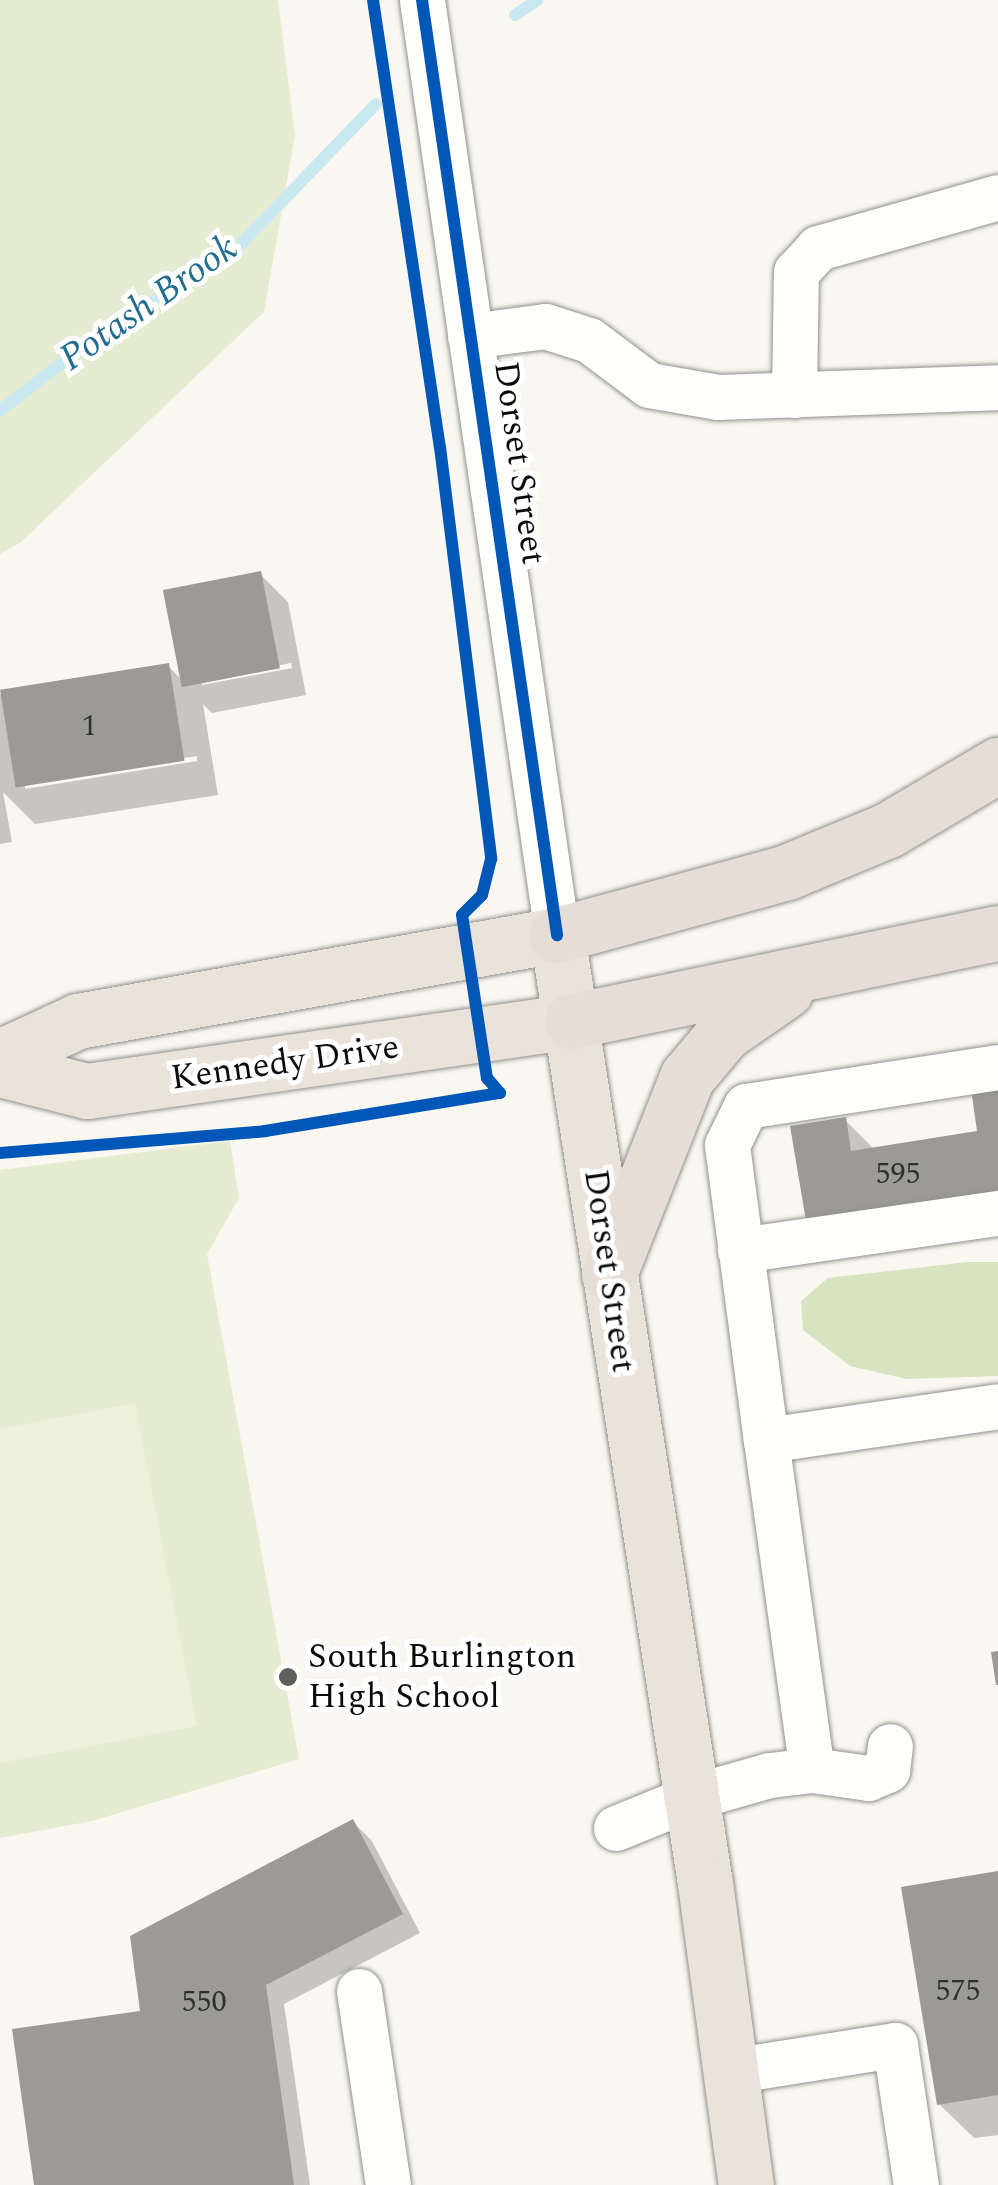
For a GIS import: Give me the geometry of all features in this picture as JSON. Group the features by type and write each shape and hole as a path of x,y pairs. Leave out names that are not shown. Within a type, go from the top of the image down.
{"highway":[{"path":"557,935 787,872 888,830 998,765"},
{"path":"572,1021 998,933"},
{"path":"608,1274 677,1096 705,1052 768,1001 834,969"}],"main road":[{"name":"Dorset Street","path":"557,935 692,1796 746,2185"},
{"path":"0,1058 78,1020 557,935"},
{"name":"Kennedy Drive","path":"0,1068 88,1091 572,1021"}],"street":[{"name":"Dorset Street","path":"422,0 557,935"},
{"path":"794,395 796,272 818,248 998,197"},
{"path":"470,336 546,326 589,340 649,386 718,396 998,387"},
{"path":"812,1770 727,1146 746,1106 998,1067"},
{"path":"740,1250 998,1214"},
{"path":"766,1440 998,1406"},
{"path":"616,1828 692,1796 812,1770 868,1778 887,1770 890,1746"},
{"path":"360,1991 388,2185"},
{"path":"730,2071 895,2045 916,2185"}],"green space":[{"path":"0,0 278,0 295,135 264,312 21,542 0,554"},
{"path":"230,1141 239,1198 207,1254 299,1759 92,1821 0,1838 0,1170"},
{"path":"998,1262 998,1376 907,1379 850,1366 803,1330 801,1301 828,1278"},
{"path":"135,1403 197,1726 0,1763 0,1429"}],"building":[{"path":"261,571 280,668 182,687 163,590"},
{"path":"169,663 184,761 16,788 0,690"},
{"path":"998,1085 998,1197 807,1227 790,1126 846,1117 851,1151 977,1131 971,1089"},
{"path":"998,1651 998,1685 996,1685 991,1652"},
{"path":"353,1819 403,1914 266,1985 294,2185 34,2185 12,2029 140,2011 130,1936"},
{"path":"998,1871 998,2095 937,2105 901,1887"}],"waterway":[{"name":"Potash Brook","path":"515,15 537,0"},
{"name":"Potash Brook","path":"0,411 91,340 235,250 376,104"}],"cycle path":[{"path":"373,0 440,447 491,859 482,895 462,915 487,1078 500,1093"},
{"path":"422,0 557,935"},
{"path":"0,1153 265,1131 500,1093"}],"place":[{"name":"South Burlington High School","path":"288,1677"}]}
